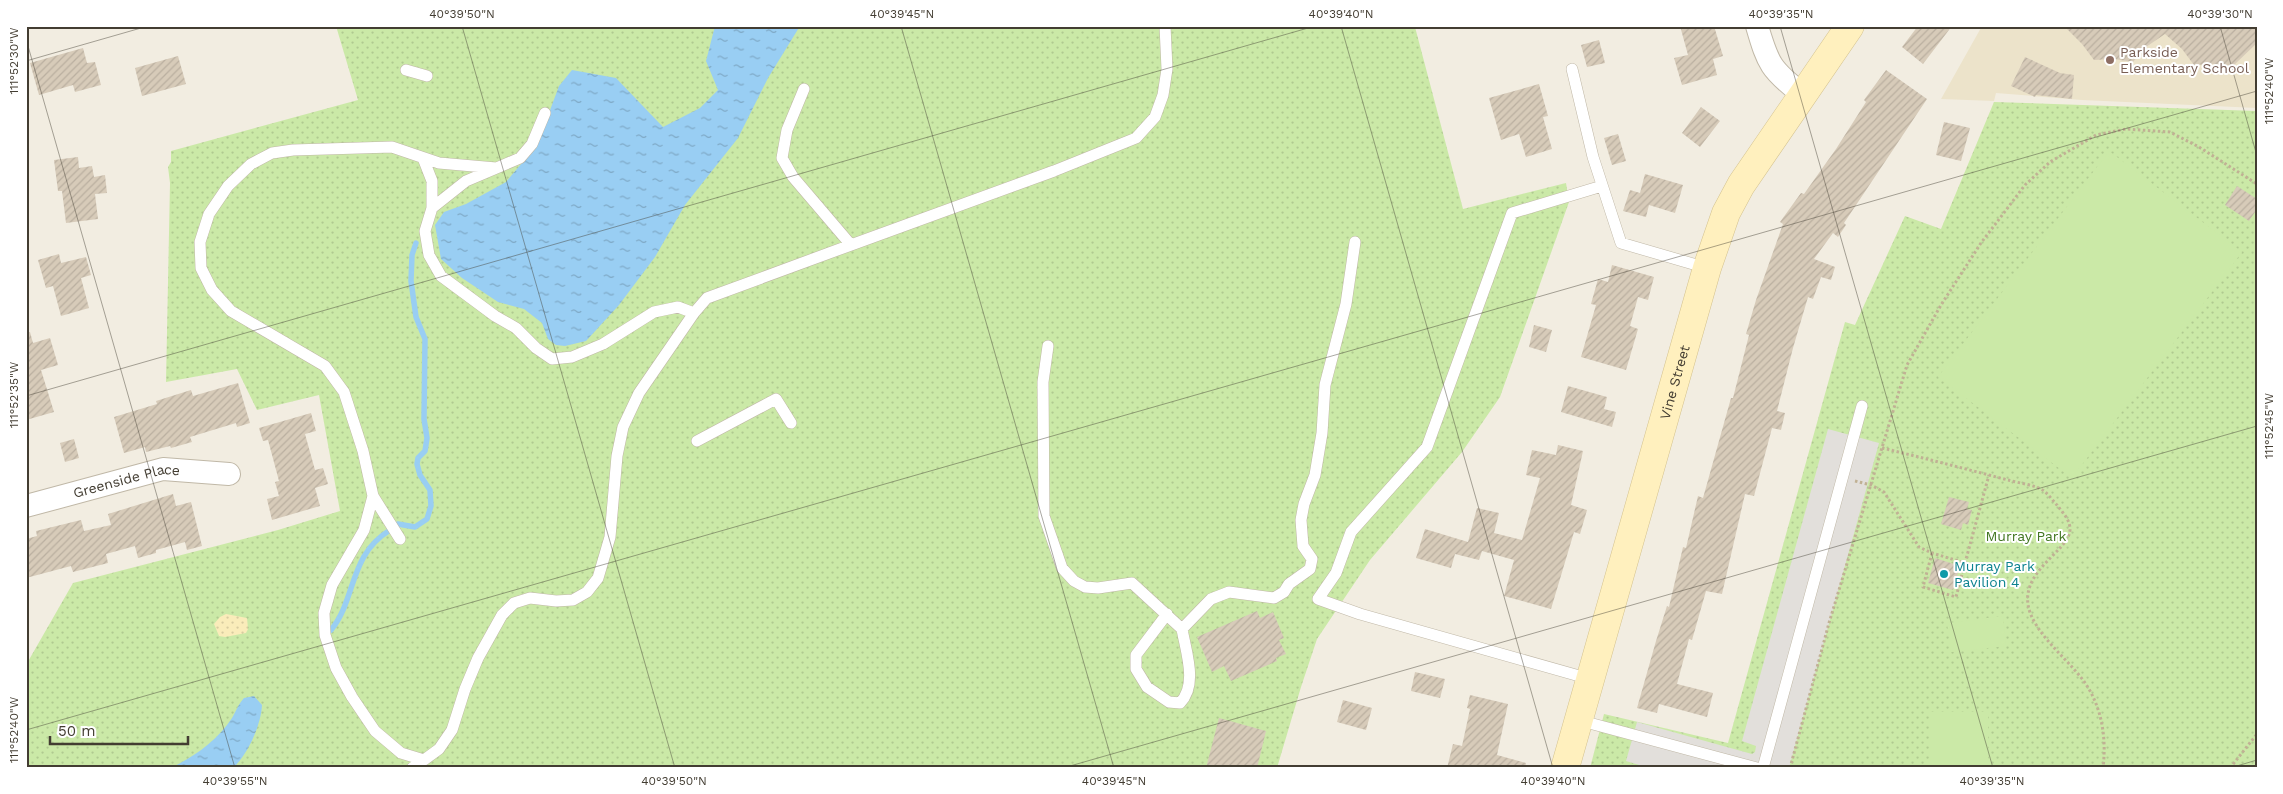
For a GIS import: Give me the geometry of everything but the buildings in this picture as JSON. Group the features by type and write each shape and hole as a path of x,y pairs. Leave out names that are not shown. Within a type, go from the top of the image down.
{"street":[{"path":"1757,26 1772,68 1802,94"},
{"name":"Vine Street","path":"1565,768 1707,268 1726,212 1740,184 1850,26"},
{"name":"Greenside Place","path":"26,506 163,469 229,474"}],"lane":[{"path":"412,768 439,748 452,730 465,689 478,658 502,615 514,603 530,598 556,601 573,600 587,592 598,578 610,537 616,488 617,456 623,427 640,393 706,298 1054,171 1136,138 1155,117 1163,95 1167,69 1165,26"},
{"path":"1572,69 1593,157 1621,243 1707,268"},
{"path":"406,70 427,76"},
{"path":"804,89 787,130 782,158 793,177 851,245"},
{"path":"432,208 446,194 466,181 520,158 532,144 545,113"},
{"path":"400,539 373,496 363,451 344,392 326,366 231,311 212,290 201,268 200,242 209,214 228,186 250,164 272,153 293,150 392,147 439,163 496,168"},
{"path":"423,158 432,181 432,208 425,231 429,255 441,276 495,316 516,328 536,348 552,359 572,357 603,344 654,312 678,307 694,313"},
{"path":"1590,678 1360,614 1318,599 1336,573 1351,532 1427,447 1512,213 1602,186"},
{"path":"1182,629 1212,599 1229,592 1274,598 1284,592 1296,578 1310,569 1312,559 1303,546 1301,520 1304,504 1315,475 1322,433 1325,385 1346,304 1355,242"},
{"path":"1048,346 1043,382 1044,516 1062,568 1074,581 1085,587 1098,588 1132,583 1167,614 1182,629 1190,684 1186,697 1180,703 1169,702 1147,687 1136,669 1136,655 1167,614"},
{"path":"696,441 776,399 791,423"},
{"path":"1763,768 1862,406"},
{"path":"373,496 364,530 332,585 324,613 325,635 336,668 352,697 375,731 401,753 424,760"},
{"path":"1578,720 1758,768"}],"path":[{"path":"1790,768 1829,623 1907,365 1941,305 1981,243 2025,185 2050,162 2096,135 2126,129 2170,132 2199,147 2257,184"},
{"path":"1882,448 2043,490 2067,517 2070,528 2069,537 2036,572 2029,591 2029,607 2034,622 2052,647 2080,676 2096,702 2103,726 2105,749 2103,768"},
{"path":"1932,553 1923,587 1956,597 1989,475"},
{"path":"1872,484 1884,492 1919,547 1965,563"},
{"path":"2230,768 2257,734"}],"shaded area":[{"name":"Parkside Elementary School","path":"1982,26 2257,26 2257,108 2082,100 1996,93 1994,101 1941,99"},
{"path":"1828,429 1879,443 1789,768 1649,768 1626,761 1637,722 1752,754 1755,752 1756,746 1742,741"}],"green space":[{"path":"336,26 1418,26 1415,27 1463,209 1566,183 1569,202 1500,397 1462,452 1370,560 1317,639 1277,768 26,768 26,665 73,583 278,530 340,511 319,395 257,410 237,369 166,382 170,183 168,167 171,162 171,151 358,100"},
{"name":"Murray Park","path":"1994,102 2257,111 2257,768 1590,768 1604,714 1728,743 1845,322 1855,325 1905,216 1941,229"},
{"path":"2109,151 2242,252 2072,478 1938,377"},
{"path":"2003,616 2006,646 1951,652 1947,623"},
{"path":"1929,712 1988,712 1988,768 1929,768"}],"sand":[{"path":"226,614 247,618 248,629 246,633 225,637 219,636 214,624 220,617"}],"water":[{"path":"715,26 800,26 768,78 738,138 685,205 655,257 619,305 586,341 565,346 556,345 548,339 542,323 524,309 498,302 462,278 441,259 435,225 444,212 466,204 506,182 527,157 546,121 559,86 572,70 616,78 663,127 700,108 718,90 706,61"},
{"path":"254,696 262,705 259,721 249,747 233,768 170,768 196,754 212,741 232,718 244,698"}],"waterway":[{"path":"398,524 415,527 427,519 431,506 430,490 420,475 417,464 418,458 425,451 427,438 424,419 425,339 416,317 411,281 412,255 416,243"},
{"path":"331,630 339,618 354,578 367,552 376,540 390,530"}],"place":[{"name":"Parkside Elementary School","path":"2110,60"},
{"name":"Murray Park Pavilion 4","path":"1944,574"}]}
